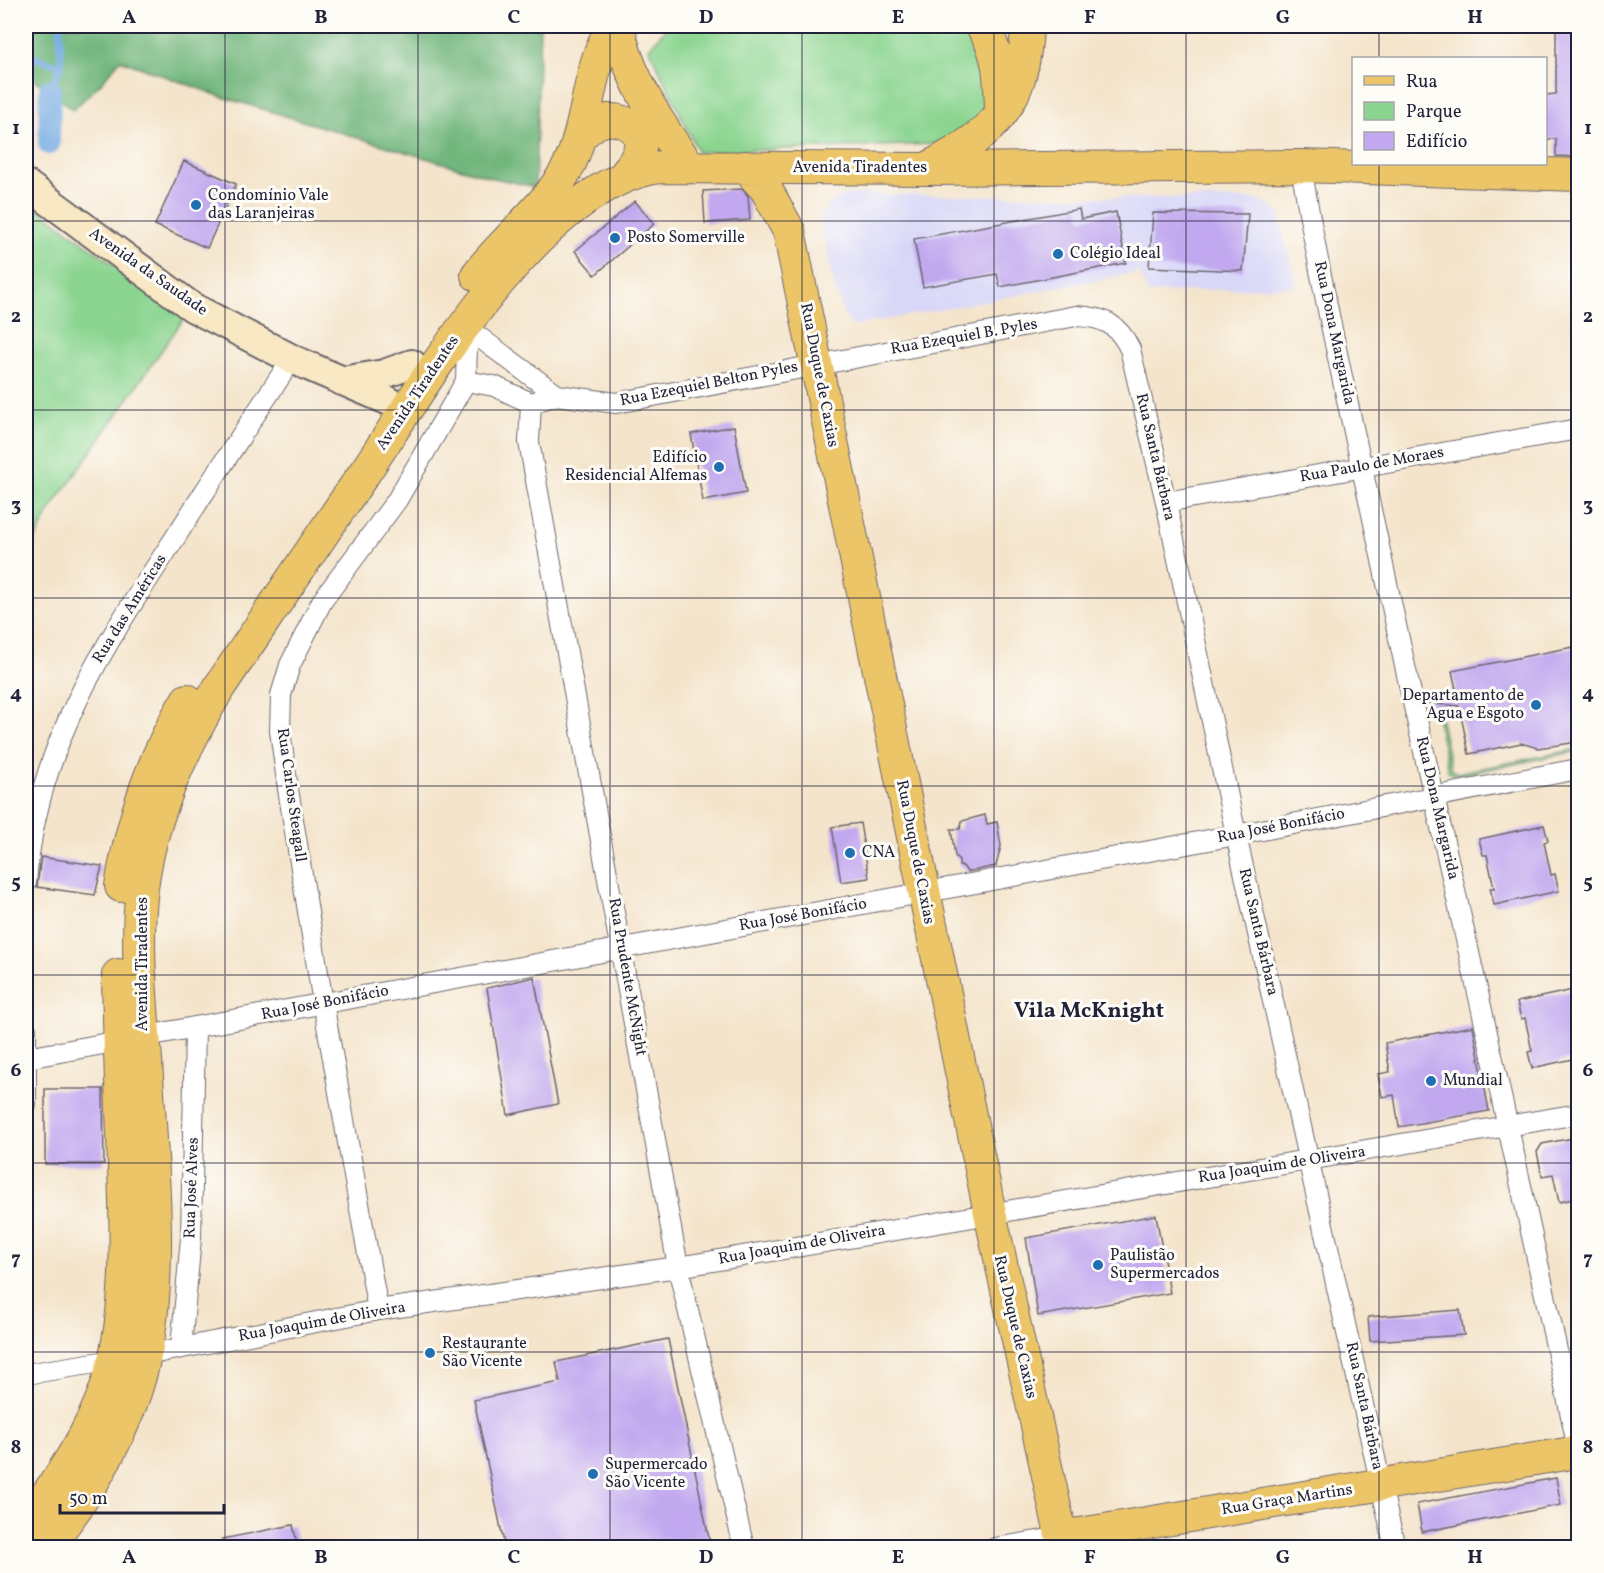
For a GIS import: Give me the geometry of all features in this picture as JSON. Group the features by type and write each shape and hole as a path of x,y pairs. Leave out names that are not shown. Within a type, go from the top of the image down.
{"main road":[{"name":"Avenida Tiradentes","path":"26,1522 74,1454 95,1413 114,1360 122,1298 132,1039 142,888 162,804 178,765 220,686 416,378 483,267 557,185 570,163 580,136 596,58 613,26"},
{"path":"619,26 627,61 675,148 690,166"},
{"path":"982,26 992,41 1000,66 1001,114"},
{"path":"926,169 977,139 1012,99 1026,58 1027,26"},
{"path":"580,136 595,123 609,120 622,121 637,132 641,142 637,158 625,175"},
{"name":"Avenida Tiradentes","path":"45,1548 68,1522 99,1471 138,1384 146,1355 152,1296 154,1227 132,1039 117,936 128,842 141,796 159,754 203,672 387,400 416,378 464,326 496,284 556,224 625,175 652,168 690,166 926,169 1301,166 1578,176"},
{"name":"Rua Duque de Caxias","path":"746,167 766,189 780,210 789,231 990,1213 1063,1542"},
{"name":"Rua Graça Martins","path":"1063,1542 1578,1450"}],"street":[{"name":"Rua Dona Margarida","path":"1301,166 1362,467 1434,797 1510,1126 1578,1450"},
{"name":"Avenida da Saudade","path":"26,184 192,307 340,381 387,400"},
{"name":"Rua Ezequiel B. Pyles","path":"816,364 1076,316 1095,317 1111,322"},
{"name":"Rua Santa Bárbara","path":"1111,322 1123,334 1130,350 1166,502 1236,835 1395,1548"},
{"path":"464,326 557,395"},
{"name":"Rua Carlos Steagall","path":"378,1310 323,1003 288,789 280,731 281,695 290,665 322,601 397,500 466,381 467,346 464,326"},
{"name":"Rua das Américas","path":"26,884 39,796 66,723 104,646 292,358"},
{"name":"Rua Ezequiel Belton Pyles","path":"531,403 557,395 616,403 816,364"},
{"path":"340,381 384,374 416,378"},
{"path":"466,381 494,386 531,403"},
{"name":"Rua Prudente McNight","path":"531,403 529,442 678,1267 744,1548"},
{"name":"Rua Paulo de Moraes","path":"1166,502 1578,429"},
{"name":"Rua José Bonifácio","path":"27,1058 1236,835 1578,769"},
{"name":"Rua José Alves","path":"181,1348 191,1238 195,1028"},
{"path":"26,1030 26,1105"},
{"name":"Rua Joaquim de Oliveira","path":"26,1374 146,1355 378,1310 678,1267 1578,1114"},
{"name":"Rua Graça Martins","path":"995,1548 1063,1542"}],"shaded area":[{"name":"Colégio Ideal","path":"848,194 1252,199 1265,203 1279,213 1296,286 1147,293 1140,272 852,326 843,313 833,281 820,215 833,201"}],"green space":[{"path":"26,26 540,28 535,187 489,177 222,97 120,60 101,83 73,110 26,73"},
{"path":"668,26 961,26 974,36 992,75 981,116 963,143 698,152 649,48"},
{"path":"26,200 185,317 51,509 26,557"},
{"path":"1434,702 1437,702 1451,769 1457,773 1578,749 1578,751 1455,776 1448,771"}],"building":[{"path":"1556,26 1578,26 1578,157 1556,156 1556,139 1547,139 1547,95 1556,94"},
{"name":"Condomínio Vale das Laranjeiras","path":"184,161 236,184 207,248 155,225"},
{"path":"742,189 748,196 750,220 705,223 703,191"},
{"name":"Posto Somerville","path":"635,201 654,224 595,275 575,251"},
{"path":"1079,209 1081,219 1116,212 1126,263 1000,287 997,274 923,287 914,239"},
{"path":"1153,213 1248,214 1243,271 1149,267"},
{"name":"Edifício Residencial Alfemas","path":"734,426 746,493 703,501 691,434"},
{"path":"1578,646 1578,742 1538,748 1521,743 1469,754 1459,706 1425,703 1456,689 1452,671"},
{"path":"985,815 987,824 997,822 1001,846 996,866 967,872 963,866 959,866 959,860 955,856 951,829 960,829 962,821"},
{"name":"CNA","path":"860,823 869,878 841,882 832,827"},
{"path":"1544,825 1548,841 1544,842 1551,875 1555,874 1559,891 1494,905 1490,888 1494,888 1487,855 1483,855 1479,839"},
{"path":"41,857 102,866 95,895 37,887"},
{"path":"534,977 558,1104 508,1115 487,988"},
{"path":"1578,989 1578,1058 1532,1068 1528,1052 1532,1051 1525,1018 1521,1019 1517,1002"},
{"name":"Mundial","path":"1473,1026 1489,1111 1399,1127 1394,1095 1382,1097 1378,1074 1390,1072 1385,1043"},
{"path":"45,1089 103,1089 104,1164 45,1164"},
{"path":"1578,1137 1578,1198 1559,1202 1553,1174 1542,1176 1537,1152 1542,1144"},
{"name":"Paulistão Supermercados","path":"1156,1215 1170,1293 1038,1316 1026,1238"},
{"path":"1460,1310 1464,1335 1370,1341 1368,1317"},
{"name":"Supermercado São Vicente","path":"668,1339 711,1548 505,1548 474,1400 560,1382 556,1362"},
{"path":"1556,1478 1561,1505 1422,1532 1417,1504"},
{"path":"293,1525 298,1548 223,1548 222,1539"}],"waterway":[{"path":"49,144 50,90 61,66 60,26"},
{"path":"26,55 61,66"},
{"path":"49,144 50,90"}],"place":[{"name":"Condomínio Vale das Laranjeiras","path":"196,205"},
{"name":"Posto Somerville","path":"615,238"},
{"name":"Colégio Ideal","path":"1058,254"},
{"name":"Edifício Residencial Alfemas","path":"719,467"},
{"name":"Departamento de Agua e Esgoto","path":"1536,705"},
{"name":"CNA","path":"850,853"},
{"name":"Mundial","path":"1431,1081"},
{"name":"Paulistão Supermercados","path":"1098,1265"},
{"name":"Restaurante São Vicente","path":"430,1353"},
{"name":"Supermercado São Vicente","path":"593,1474"}],"district":[{"name":"Vila McKnight","path":"1089,1011"}]}
